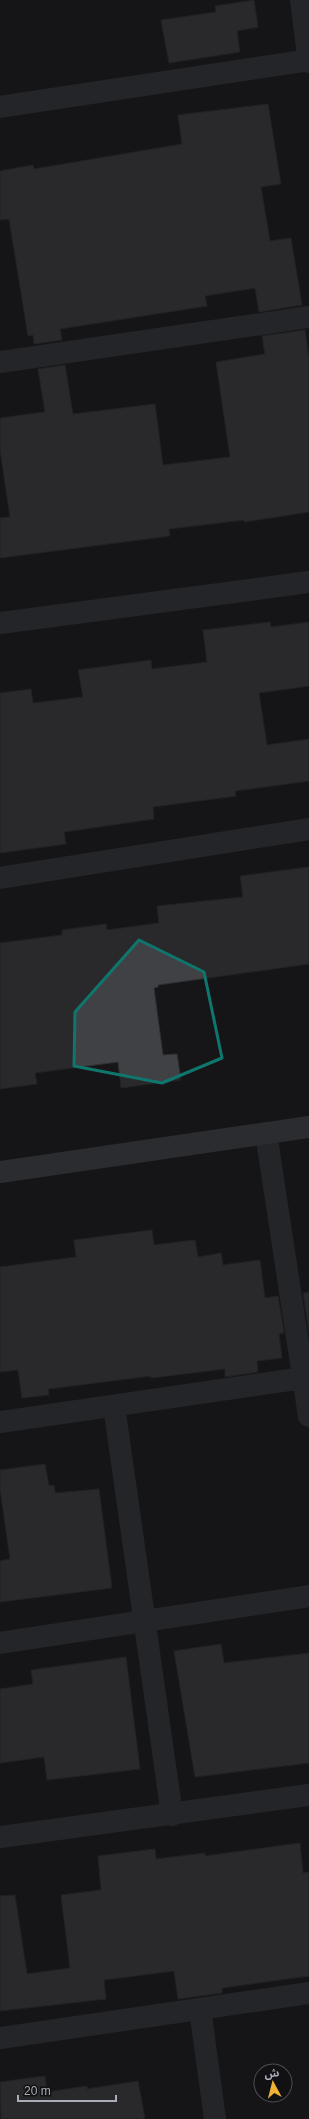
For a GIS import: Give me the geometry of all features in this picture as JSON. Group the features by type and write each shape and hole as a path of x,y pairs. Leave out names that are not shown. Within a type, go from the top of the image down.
{"street":[{"path":"0,106 309,61 301,0"},
{"path":"0,362 309,317"},
{"path":"0,623 309,582"},
{"path":"0,878 309,829"},
{"path":"0,1172 309,1127"},
{"path":"266,1133 309,1416"},
{"path":"0,1422 303,1378"},
{"path":"114,1406 172,1815"},
{"path":"0,1643 309,1596"},
{"path":"0,1838 309,1795"},
{"path":"0,2038 309,1993"},
{"path":"200,2009 215,2119"}],"highlighted area":[{"path":"139,940 204,972 222,1058 162,1083 74,1066 75,1012"}],"building":[{"path":"254,0 258,27 237,31 240,52 169,63 161,20 216,12 215,6"},
{"path":"268,104 281,184 261,187 270,241 291,238 302,305 259,312 255,288 205,296 207,306 60,329 62,340 34,344 33,335 28,336 9,219 0,220 0,171 33,165 34,169 182,144 178,115"},
{"path":"305,330 309,359 309,512 244,522 244,520 169,529 170,536 0,558 0,518 10,517 0,450 0,418 45,412 38,369 65,365 73,414 155,404 163,465 230,457 216,362 265,354 262,336"},
{"path":"270,622 271,627 309,622 309,686 259,693 267,745 309,739 309,781 235,791 236,796 153,807 154,819 64,832 66,844 0,853 0,693 31,689 33,703 83,697 78,670 151,660 152,669 207,662 203,630"},
{"path":"309,867 309,964 158,985 158,987 154,988 163,1055 177,1054 181,1080 121,1088 118,1062 35,1073 37,1084 0,1089 0,943 62,935 62,930 106,924 107,930 159,923 157,906 243,897 240,876"},
{"path":"152,1230 154,1245 195,1240 198,1257 221,1253 223,1265 260,1260 265,1298 278,1296 284,1333 279,1334 282,1358 257,1361 258,1372 225,1377 225,1369 151,1378 151,1376 48,1389 49,1395 22,1398 18,1370 0,1372 0,1267 76,1257 74,1240"},
{"path":"309,1292 309,1332 303,1293"},
{"path":"45,1464 49,1486 54,1485 55,1493 99,1489 112,1588 0,1602 0,1561 10,1559 0,1489 0,1470"},
{"path":"221,1644 224,1663 309,1653 309,1763 195,1777 174,1651"},
{"path":"126,1657 140,1769 47,1780 44,1757 0,1763 0,1689 33,1684 31,1670"},
{"path":"300,1843 303,1873 309,1872 309,1976 222,1988 222,1993 178,1999 174,1971 104,1980 106,1999 0,2011 0,1896 15,1895 27,1974 70,1968 61,1895 101,1890 98,1856 155,1849 156,1859 205,1853 205,1856"},
{"path":"45,2076 47,2092 87,2086 87,2089 138,2081 145,2119 1,2119 0,2082"}]}
